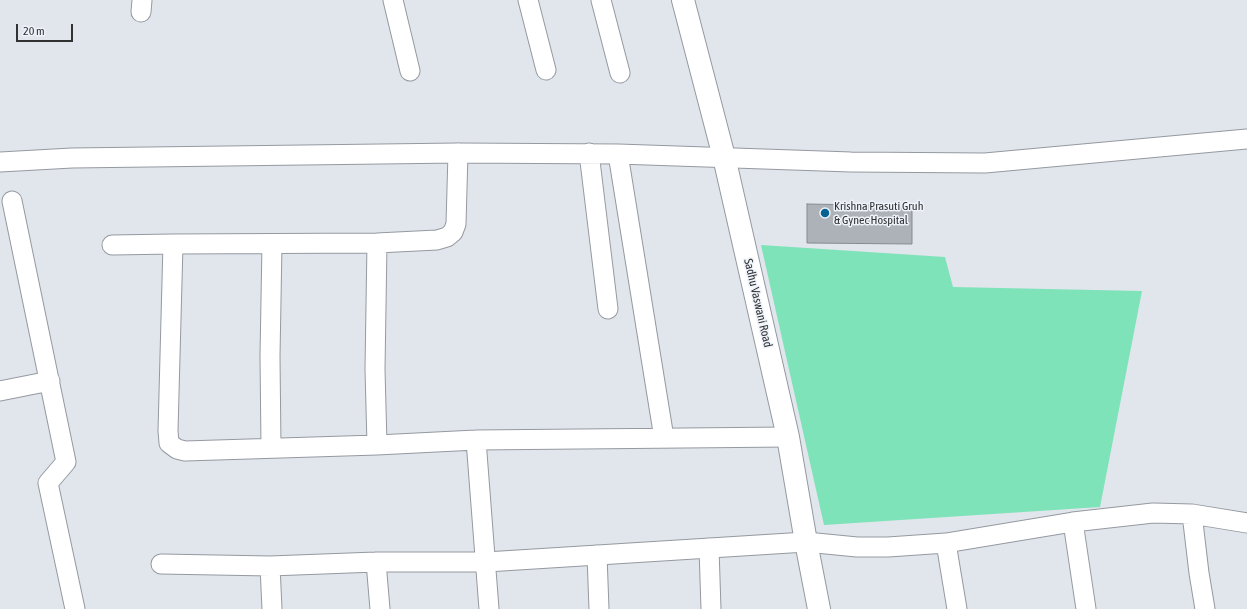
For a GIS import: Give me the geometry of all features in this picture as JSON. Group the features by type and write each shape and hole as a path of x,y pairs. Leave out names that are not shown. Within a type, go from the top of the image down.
{"street":[{"path":"393,0 410,71"},
{"path":"528,0 546,70"},
{"path":"601,0 620,73"},
{"name":"Sadhu Vaswani Road","path":"684,0 724,157 788,437 819,609"},
{"path":"0,162 80,158 458,153 618,154 851,162 985,163 1247,139"},
{"path":"112,245 378,244 437,240 447,237 453,232 456,224 458,153"},
{"path":"589,154 608,309"},
{"path":"618,154 664,438"},
{"path":"12,202 66,462 48,483 75,609"},
{"path":"174,244 168,431 169,443 177,450 377,445 476,440 788,437"},
{"path":"271,448 270,356 272,244"},
{"path":"377,445 375,369 378,244"},
{"path":"0,391 50,381"},
{"path":"476,440 489,609"},
{"path":"161,564 270,566 376,562 486,562 806,542 857,547 888,547 946,543 1073,522 1153,513 1192,514 1247,523"},
{"path":"1192,514 1205,609"},
{"path":"1073,522 1086,609"},
{"path":"946,543 957,609"},
{"path":"709,548 711,609"},
{"path":"597,555 599,609"},
{"path":"376,562 380,609"},
{"path":"270,566 272,609"}],"green space":[{"path":"761,245 945,257 953,287 1142,291 1100,507 824,525"}],"building":[{"path":"807,204 912,206 912,244 807,243"}],"place":[{"name":"Krishna Prasuti Gruh & Gynec Hospital","path":"825,213"}]}
